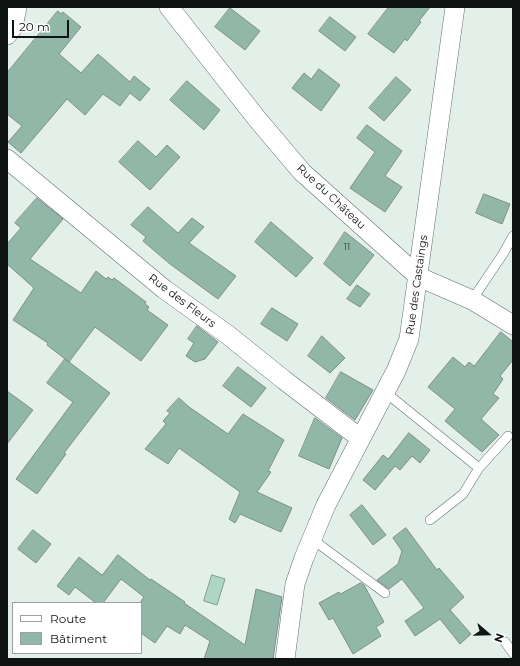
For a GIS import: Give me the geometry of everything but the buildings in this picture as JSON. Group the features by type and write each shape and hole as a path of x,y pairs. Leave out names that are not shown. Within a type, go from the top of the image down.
{"street":[{"path":"7,35 13,27 17,7"},
{"name":"Rue du Château","path":"169,7 258,120 302,172 419,277 472,300 513,325"},
{"name":"Rue des Castaings","path":"286,659 295,584 312,539 326,505 396,371 409,339 419,277 455,7"},
{"name":"Rue des Fleurs","path":"7,158 164,289 228,335 360,438"}],"lane":[{"path":"472,300 503,254 513,236"},
{"path":"385,392 479,468"},
{"path":"430,520 463,494 479,468 508,436"},
{"path":"312,539 385,593"},
{"path":"505,642 513,653"}],"shaded area":[{"path":"212,575 225,579 217,605 204,601"}]}
